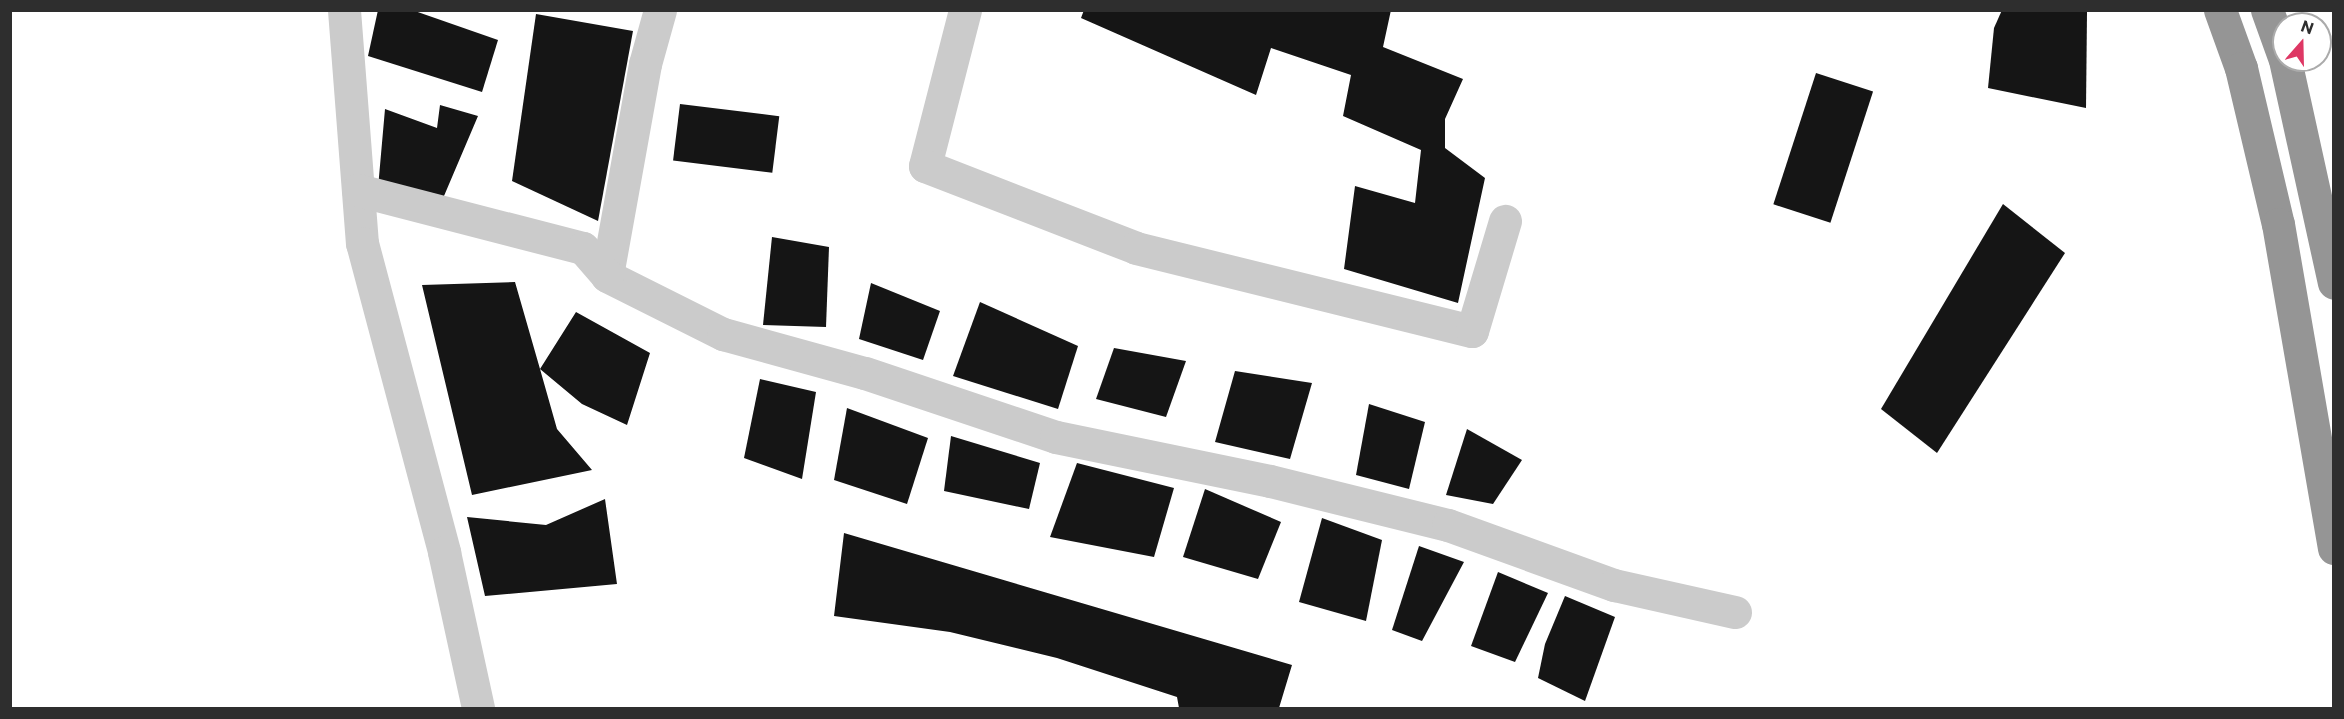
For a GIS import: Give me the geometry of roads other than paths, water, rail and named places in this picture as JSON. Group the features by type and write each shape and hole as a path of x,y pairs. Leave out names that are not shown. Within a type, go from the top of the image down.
{"highway":[{"path":"2220,10 2241,68 2278,225 2329,487 2334,548"},
{"path":"2267,10 2272,24"},
{"path":"2287,72 2334,283"}],"street":[{"path":"344,10 362,243 444,552 478,708"},
{"path":"607,276 645,64 660,10"},
{"path":"965,10 925,165 1136,248 1473,332 1504,221"},
{"path":"358,190 583,248 607,276 723,334 865,373 1056,437 1269,481 1448,525 1614,585 1735,612"}]}
